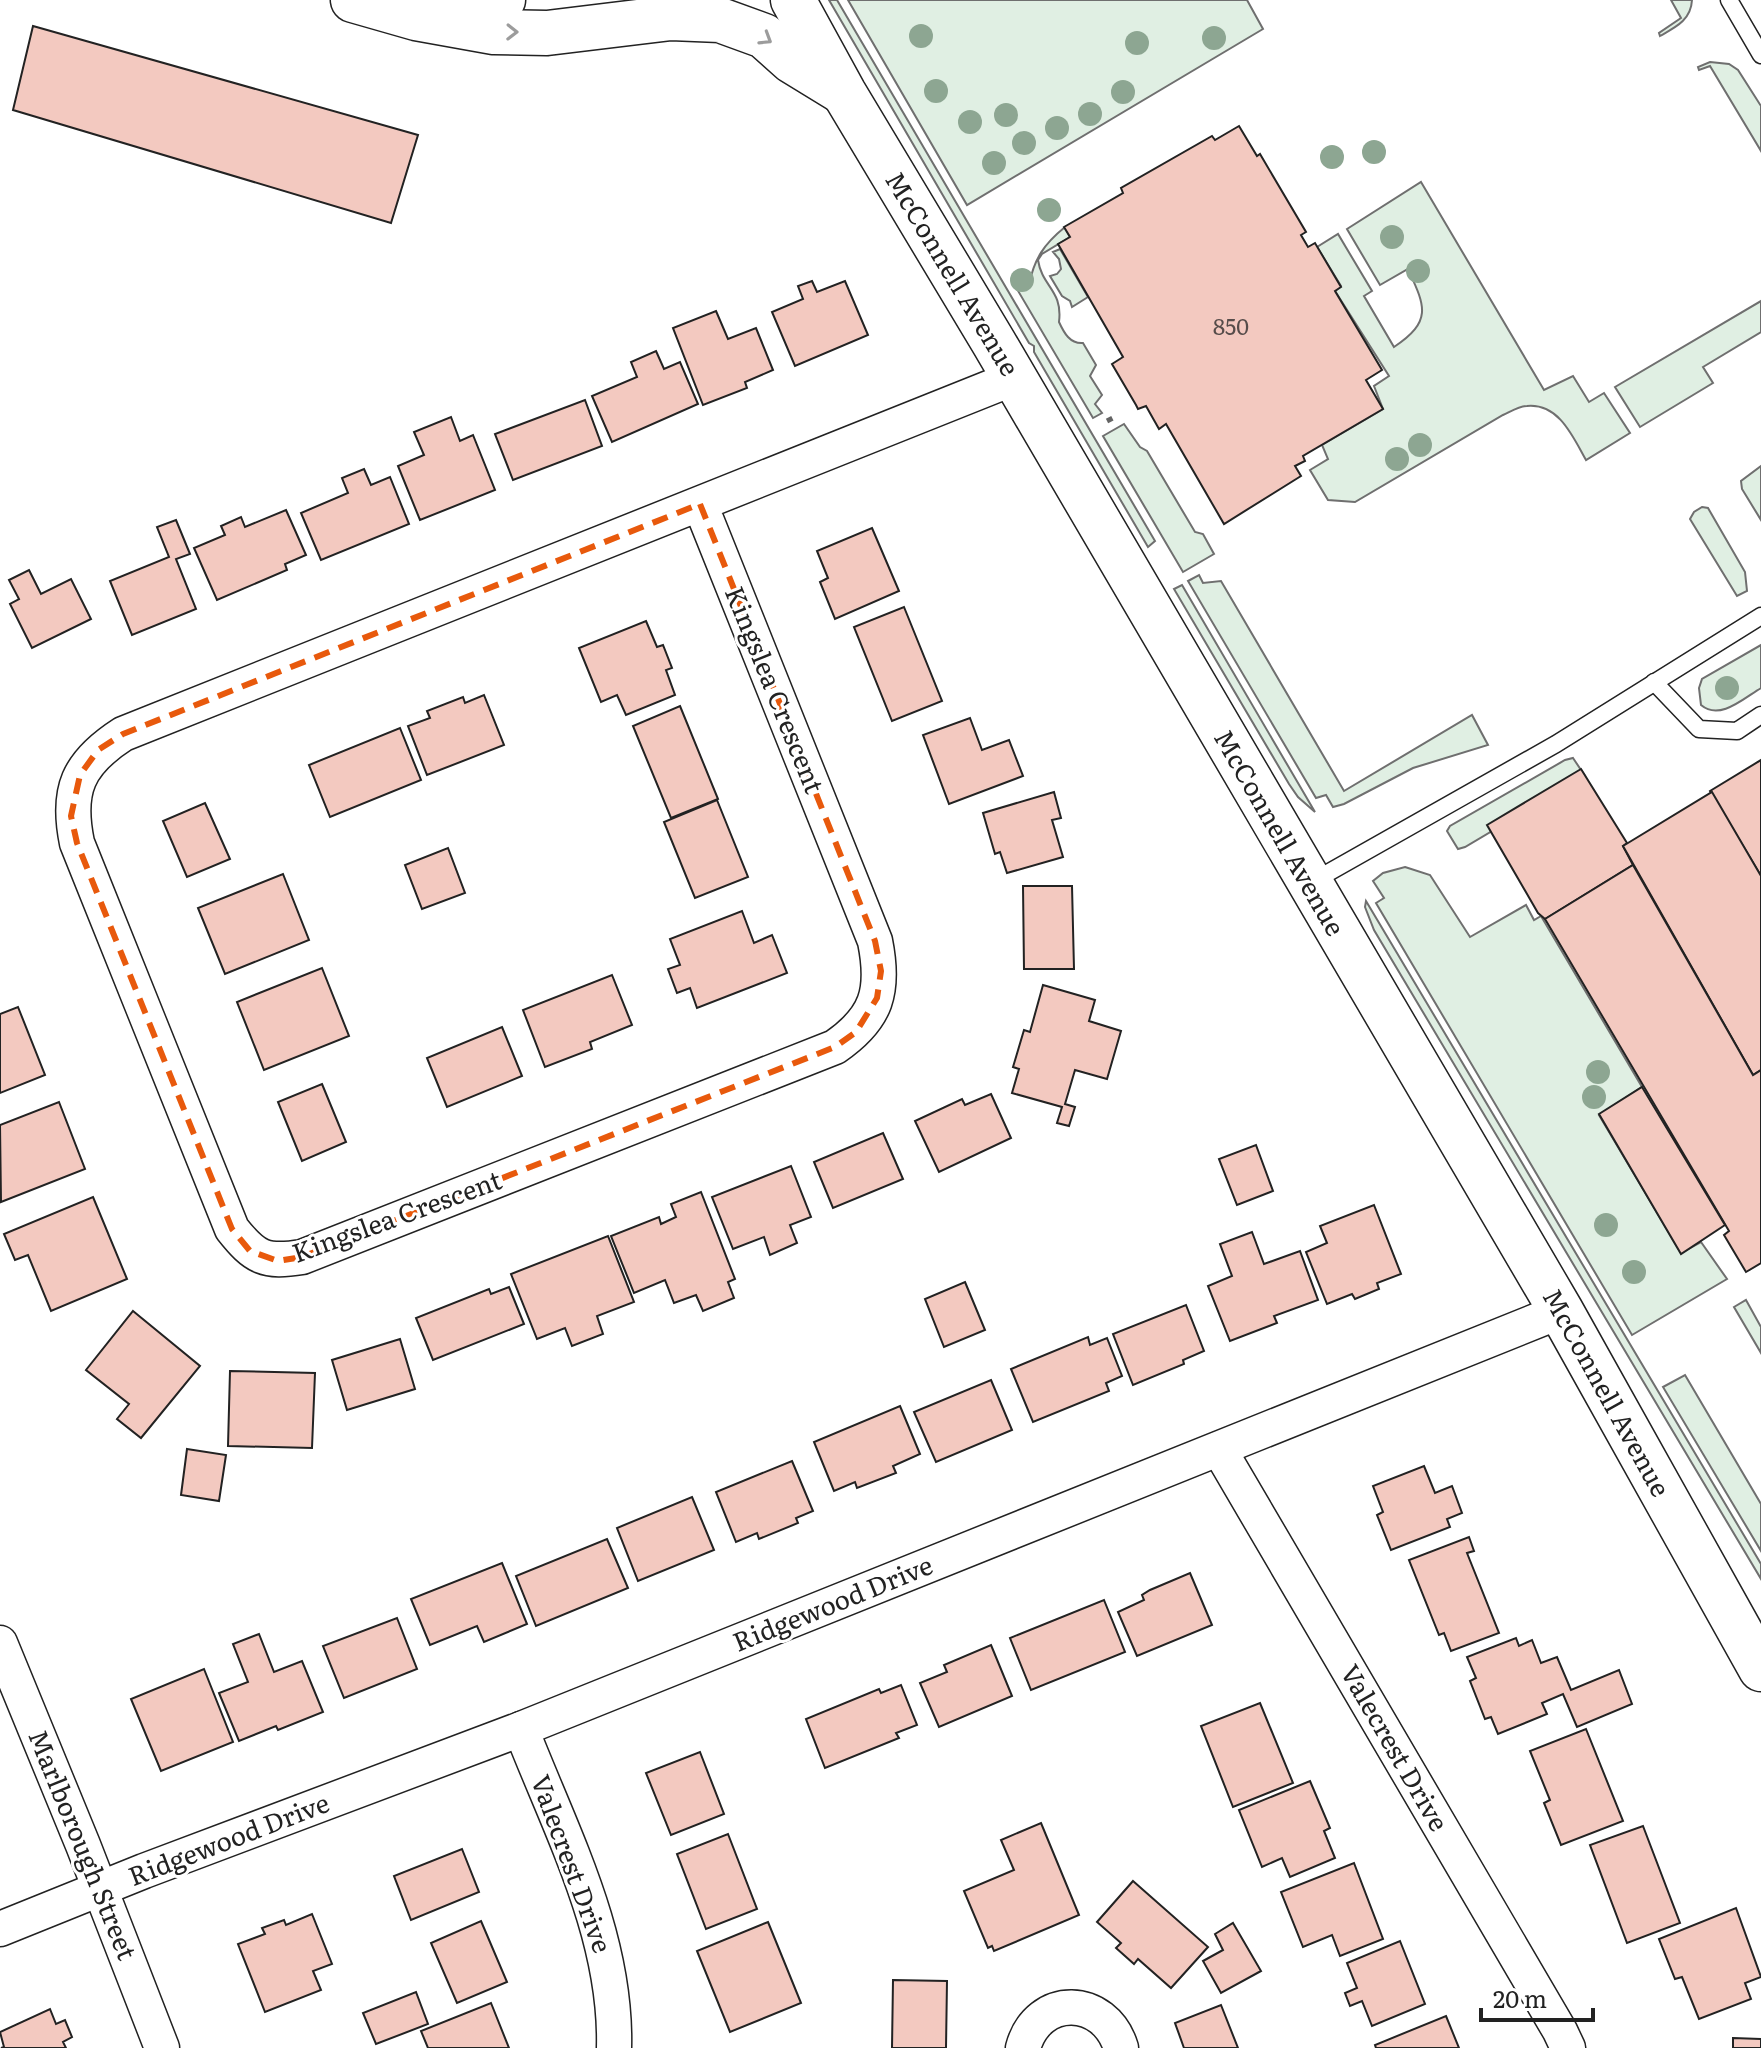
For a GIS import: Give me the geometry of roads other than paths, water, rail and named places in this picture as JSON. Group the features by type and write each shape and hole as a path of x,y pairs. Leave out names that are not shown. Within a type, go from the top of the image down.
{"main road":[{"path":"353,0 416,18 494,32 547,33 671,18 720,20 764,36 792,61 844,93"},
{"path":"370,0 449,7 503,0"},
{"name":"McConnell Avenue","path":"793,0 844,93 1561,1311 1761,1669"}],"street":[{"name":"Kingslea Crescent","path":"700,504 875,941 881,971 877,998 856,1032 835,1047 302,1257 278,1261 250,1251 232,1229 77,843 71,816 80,775 98,750 123,734 1014,378"},
{"name":"Ridgewood Drive","path":"0,1929 521,1729 1561,1311"},
{"name":"Valecrest Drive","path":"1219,1449 1568,2048"},
{"name":"Marlborough Street","path":"0,1643 101,1889 162,2048"},
{"name":"Valecrest Drive","path":"521,1729 597,1920 612,1991 614,2048"},
{"path":"1023,2048 1029,2030 1040,2018 1054,2009 1072,2007 1089,2009 1104,2018 1115,2030 1121,2048"}],"lane":[{"path":"1729,0 1761,55"},
{"path":"1308,883 1556,744 1761,616"},
{"path":"1654,682 1699,729 1737,731 1761,715"}]}
